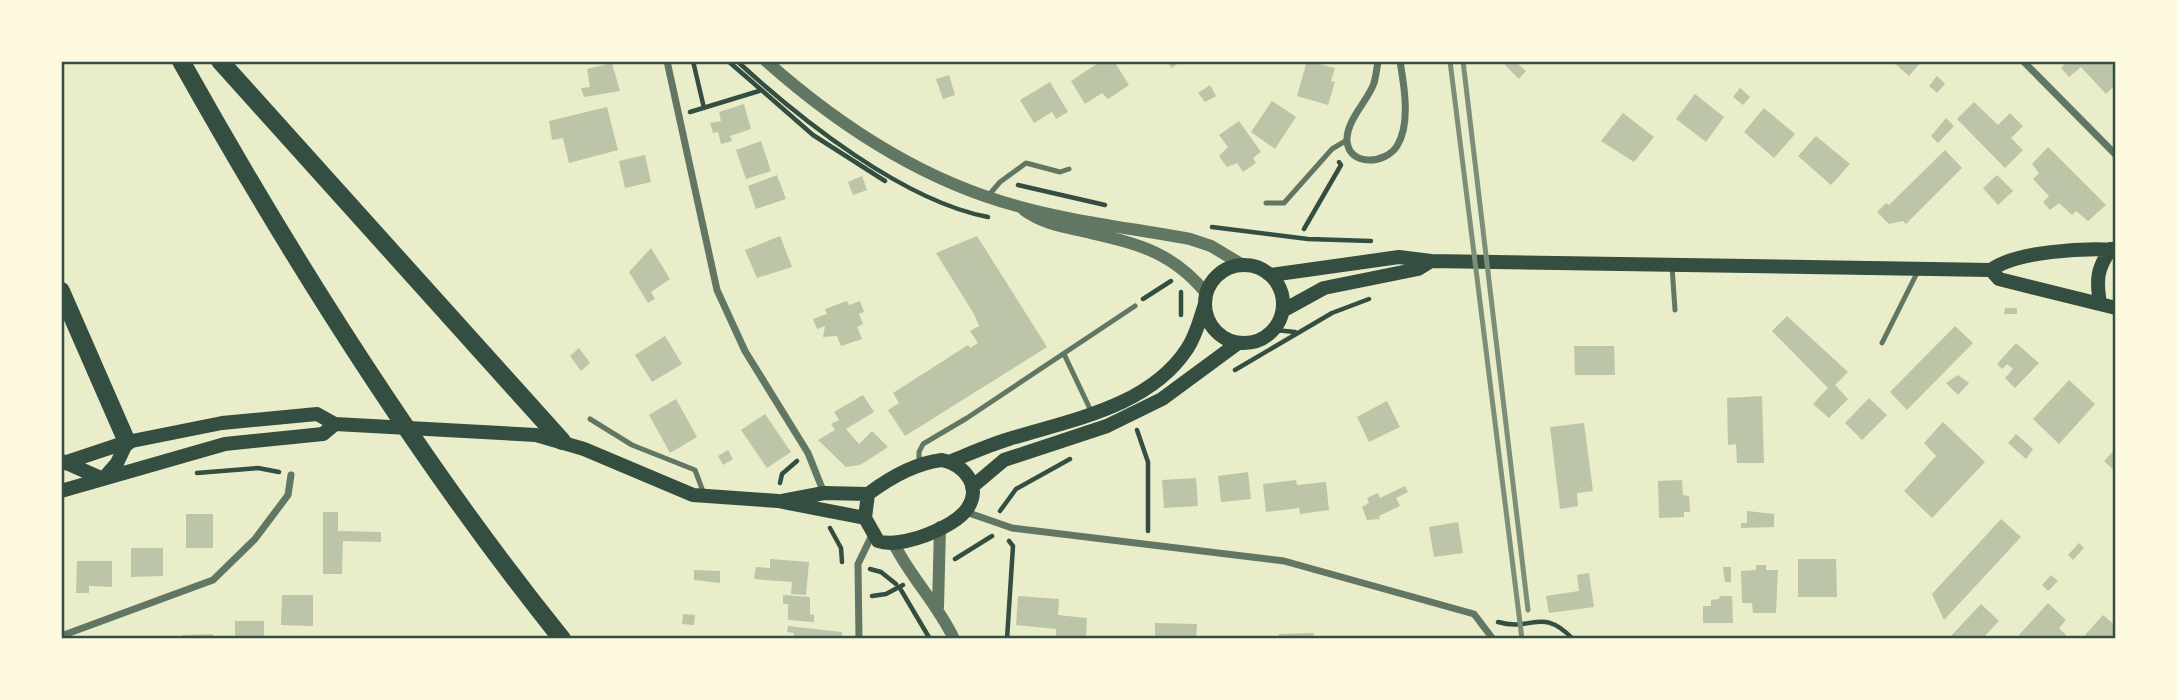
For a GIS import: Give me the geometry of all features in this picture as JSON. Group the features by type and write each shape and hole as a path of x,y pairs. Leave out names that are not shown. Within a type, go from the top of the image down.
{"main road":[{"path":"220,61 562,441"},
{"path":"180,62 359,353 460,503 562,639"},
{"path":"1991,271 2001,262 2050,253 2113,250"},
{"path":"2100,303 2097,275 2113,250"},
{"path":"1271,275 1399,257 1431,261 1991,271 1999,279 2116,308"},
{"path":"1284,310 1324,288 1418,269 1431,261"},
{"path":"778,502 824,493 868,494 879,485 933,461 949,462 1010,438 1093,415 1166,373 1188,348 1206,298 1223,271 1241,264 1259,267 1279,284 1284,310 1275,330 1258,341 1238,343 1162,399 1107,426 1004,460 972,487 965,512 940,527 894,544 878,541 872,535 865,518 868,494"},
{"path":"61,290 127,442 117,463 103,478"},
{"path":"1206,298 1208,319 1216,332 1238,343"},
{"path":"62,462 127,442 222,423 317,414 335,424 502,431 562,441 673,489 705,497 778,502 865,518"},
{"path":"61,491 225,444 323,434 335,424"},
{"path":"62,462 103,478"},
{"path":"949,462 965,472 972,487"}],"street":[{"path":"667,61 711,268 724,308 745,351 808,453 824,493"},
{"path":"766,61 794,86 871,140 934,174 987,197 1020,207 1190,239 1210,246 1241,264"},
{"path":"1378,61 1374,83 1350,127 1347,140 1351,151 1358,158 1368,160 1387,155 1397,147 1403,129 1400,61"},
{"path":"2023,61 2116,155"},
{"path":"1020,207 1040,222 1126,242 1164,255 1186,269 1206,298"},
{"path":"61,636 213,580 255,539 288,495 291,475"},
{"path":"965,512 996,524 1284,561 1474,614 1493,639"},
{"path":"938,607 940,527"},
{"path":"859,639 858,564 872,535"},
{"path":"894,544 905,565 938,607 954,639"}],"lane":[{"path":"1266,203 1284,203 1332,149 1347,140"},
{"path":"987,197 1000,182 1026,163 1060,172 1069,169"},
{"path":"1672,266 1675,310"},
{"path":"1882,343 1920,269"},
{"path":"919,466 919,452 923,443 1135,306"},
{"path":"1064,354 1093,415"},
{"path":"590,419 632,445 695,470 705,497"}],"path":[{"path":"693,61 704,108"},
{"path":"728,61 813,135 885,181"},
{"path":"677,116 760,91"},
{"path":"1304,229 1341,166 1334,156"},
{"path":"1000,182 1108,206"},
{"path":"1206,226 1308,239"},
{"path":"1171,270 1180,286 1180,321"},
{"path":"1149,295 1169,282"},
{"path":"1228,374 1332,313 1379,296"},
{"path":"1275,330 1296,332"},
{"path":"1138,431 1148,462 1148,542"},
{"path":"780,483 782,474 798,460"},
{"path":"192,474 258,468 291,475"},
{"path":"996,524 1013,546 1007,639"},
{"path":"829,525 841,548 842,568"},
{"path":"949,562 993,536"},
{"path":"870,569 881,572 901,588 930,639"},
{"path":"1474,614 1510,626 1547,620 1558,623 1573,639"}],"building":[{"path":"1101,61 1114,61 1129,85 1108,99 1102,93 1085,104 1071,81"},
{"path":"1166,61 1181,61 1172,68"},
{"path":"1307,61 1335,68 1331,81 1335,82 1328,105 1297,96"},
{"path":"1509,61 1515,61 1526,71 1519,79 1505,65"},
{"path":"1892,61 1922,61 1909,76"},
{"path":"2068,61 2116,61 2116,84 2106,94 2081,67 2069,77 2061,68"},
{"path":"612,63 620,91 584,97 581,88 590,87 587,69"},
{"path":"949,75 955,95 943,99 936,79"},
{"path":"1937,76 1945,84 1937,93 1929,86"},
{"path":"1050,82 1068,112 1056,119 1052,112 1034,123 1020,100"},
{"path":"1210,85 1216,96 1205,102 1198,93"},
{"path":"1740,88 1750,97 1743,105 1733,97"},
{"path":"1695,94 1724,117 1706,142 1676,119"},
{"path":"1272,101 1296,117 1275,149 1251,132"},
{"path":"1974,102 1998,125 2010,113 2023,126 2011,138 2023,150 2005,168 1957,119"},
{"path":"744,104 751,129 730,136 732,141 721,144 718,132 713,133 710,123 721,121 719,112"},
{"path":"607,107 618,150 569,163 563,138 552,140 549,121"},
{"path":"1764,108 1795,134 1774,158 1744,132"},
{"path":"1623,113 1654,137 1634,162 1601,141"},
{"path":"1946,118 1954,126 1938,143 1931,136"},
{"path":"1239,121 1261,152 1253,158 1256,163 1243,172 1237,163 1227,167 1219,156 1228,147 1219,135"},
{"path":"1816,136 1850,164 1831,185 1798,156"},
{"path":"761,141 771,171 746,179 736,150"},
{"path":"2048,147 2106,205 2088,221 2076,211 2072,215 2059,203 2050,210 2043,202 2049,196 2033,179 2039,173 2032,164"},
{"path":"1945,150 1962,168 1906,224 1903,221 1889,224 1877,212 1886,203 1889,205"},
{"path":"645,155 651,182 625,188 619,161"},
{"path":"777,175 786,199 756,209 748,186"},
{"path":"1997,175 2013,191 1998,205 1983,188"},
{"path":"862,176 867,190 853,195 848,182"},
{"path":"780,236 792,267 757,278 745,250"},
{"path":"977,236 1047,347 905,436 888,410 899,403 893,393 968,345 970,348 978,343 970,331 979,326 974,314 936,253"},
{"path":"651,248 670,279 651,292 655,299 648,303 629,272"},
{"path":"847,301 849,305 860,301 864,312 859,314 863,324 857,327 862,339 841,346 837,336 823,337 825,326 817,329 813,319 827,314 825,309"},
{"path":"2005,308 2017,308 2017,314 2004,314"},
{"path":"1787,316 1848,372 1835,385 1848,399 1829,418 1813,404 1828,388 1772,331"},
{"path":"1955,326 1973,343 1907,410 1890,392"},
{"path":"665,336 682,364 652,382 635,355"},
{"path":"2016,343 2039,363 2015,388 2005,378 2013,369 2007,364 2002,369 1997,364"},
{"path":"1574,346 1614,346 1615,375 1575,375"},
{"path":"579,348 590,363 581,371 570,356"},
{"path":"1958,375 1969,383 1958,395 1946,383"},
{"path":"2069,380 2095,404 2059,444 2033,419"},
{"path":"863,395 874,412 846,429 859,444 872,431 888,447 860,465 846,467 818,440 835,430 831,424 839,420 834,412"},
{"path":"1762,396 1764,463 1737,463 1736,444 1728,445 1727,398"},
{"path":"1869,398 1887,415 1862,440 1845,423"},
{"path":"676,399 697,437 670,453 649,415"},
{"path":"1387,401 1400,427 1369,442 1357,417"},
{"path":"765,414 791,452 767,468 741,430"},
{"path":"1943,422 1985,462 1932,518 1904,491 1936,456 1924,443"},
{"path":"1584,423 1593,491 1577,493 1578,506 1560,509 1550,427"},
{"path":"2016,434 2033,449 2026,459 2008,443"},
{"path":"2116,448 2116,472 2104,461"},
{"path":"728,450 733,459 723,465 718,456"},
{"path":"1248,472 1251,499 1221,502 1218,476"},
{"path":"1196,478 1198,506 1164,508 1162,480"},
{"path":"1296,480 1297,485 1326,482 1329,510 1300,514 1299,508 1266,512 1263,484"},
{"path":"1682,480 1683,495 1689,496 1690,512 1684,512 1684,517 1659,518 1658,481"},
{"path":"1405,486 1408,492 1396,498 1400,506 1379,516 1380,519 1367,520 1362,507 1369,503 1367,498 1378,493 1380,498"},
{"path":"1747,511 1774,514 1774,527 1741,528 1741,523 1747,523"},
{"path":"323,512 338,512 338,531 381,532 381,542 343,541 342,574 323,574"},
{"path":"186,514 213,514 213,548 186,548"},
{"path":"2001,519 2021,537 1944,620 1932,594"},
{"path":"1458,522 1463,553 1434,557 1429,527"},
{"path":"2079,543 2084,548 2073,560 2068,555"},
{"path":"131,548 163,548 163,576 131,577"},
{"path":"770,559 809,562 806,595 791,594 792,582 754,579 756,567 770,568"},
{"path":"1798,559 1836,559 1837,597 1798,597"},
{"path":"77,561 112,561 112,587 89,586 89,593 76,593"},
{"path":"1756,565 1766,565 1766,570 1778,570 1776,613 1753,613 1752,603 1742,603 1741,571 1756,570"},
{"path":"1723,567 1731,567 1731,582 1725,582"},
{"path":"694,570 720,571 720,583 694,580"},
{"path":"1589,573 1594,607 1549,613 1546,596 1579,591 1577,575"},
{"path":"2051,575 2058,581 2048,591 2042,585"},
{"path":"282,595 313,595 313,626 281,625"},
{"path":"783,595 810,597 810,614 814,615 814,622 788,620 788,604 783,604"},
{"path":"1018,596 1059,599 1058,615 1087,618 1086,639 1056,639 1056,629 1016,625"},
{"path":"1720,596 1732,596 1733,623 1703,623 1703,606 1711,606 1711,600 1719,599"},
{"path":"2048,603 2066,620 2059,628 2070,639 2022,639 2019,635"},
{"path":"1981,604 1999,621 1982,639 1948,639"},
{"path":"683,614 695,615 694,625 682,624"},
{"path":"2103,615 2116,626 2116,639 2088,639 2085,635"},
{"path":"235,621 264,621 264,639 235,639"},
{"path":"1155,623 1197,624 1196,639 1155,639"},
{"path":"788,626 842,632 842,639 794,639 794,633 787,632"},
{"path":"1314,633 1313,639 1279,639 1279,634"},
{"path":"213,634 213,639 182,639 182,635"}],"railway":[{"path":"1450,61 1522,639"},
{"path":"1463,61 1528,610"}]}
